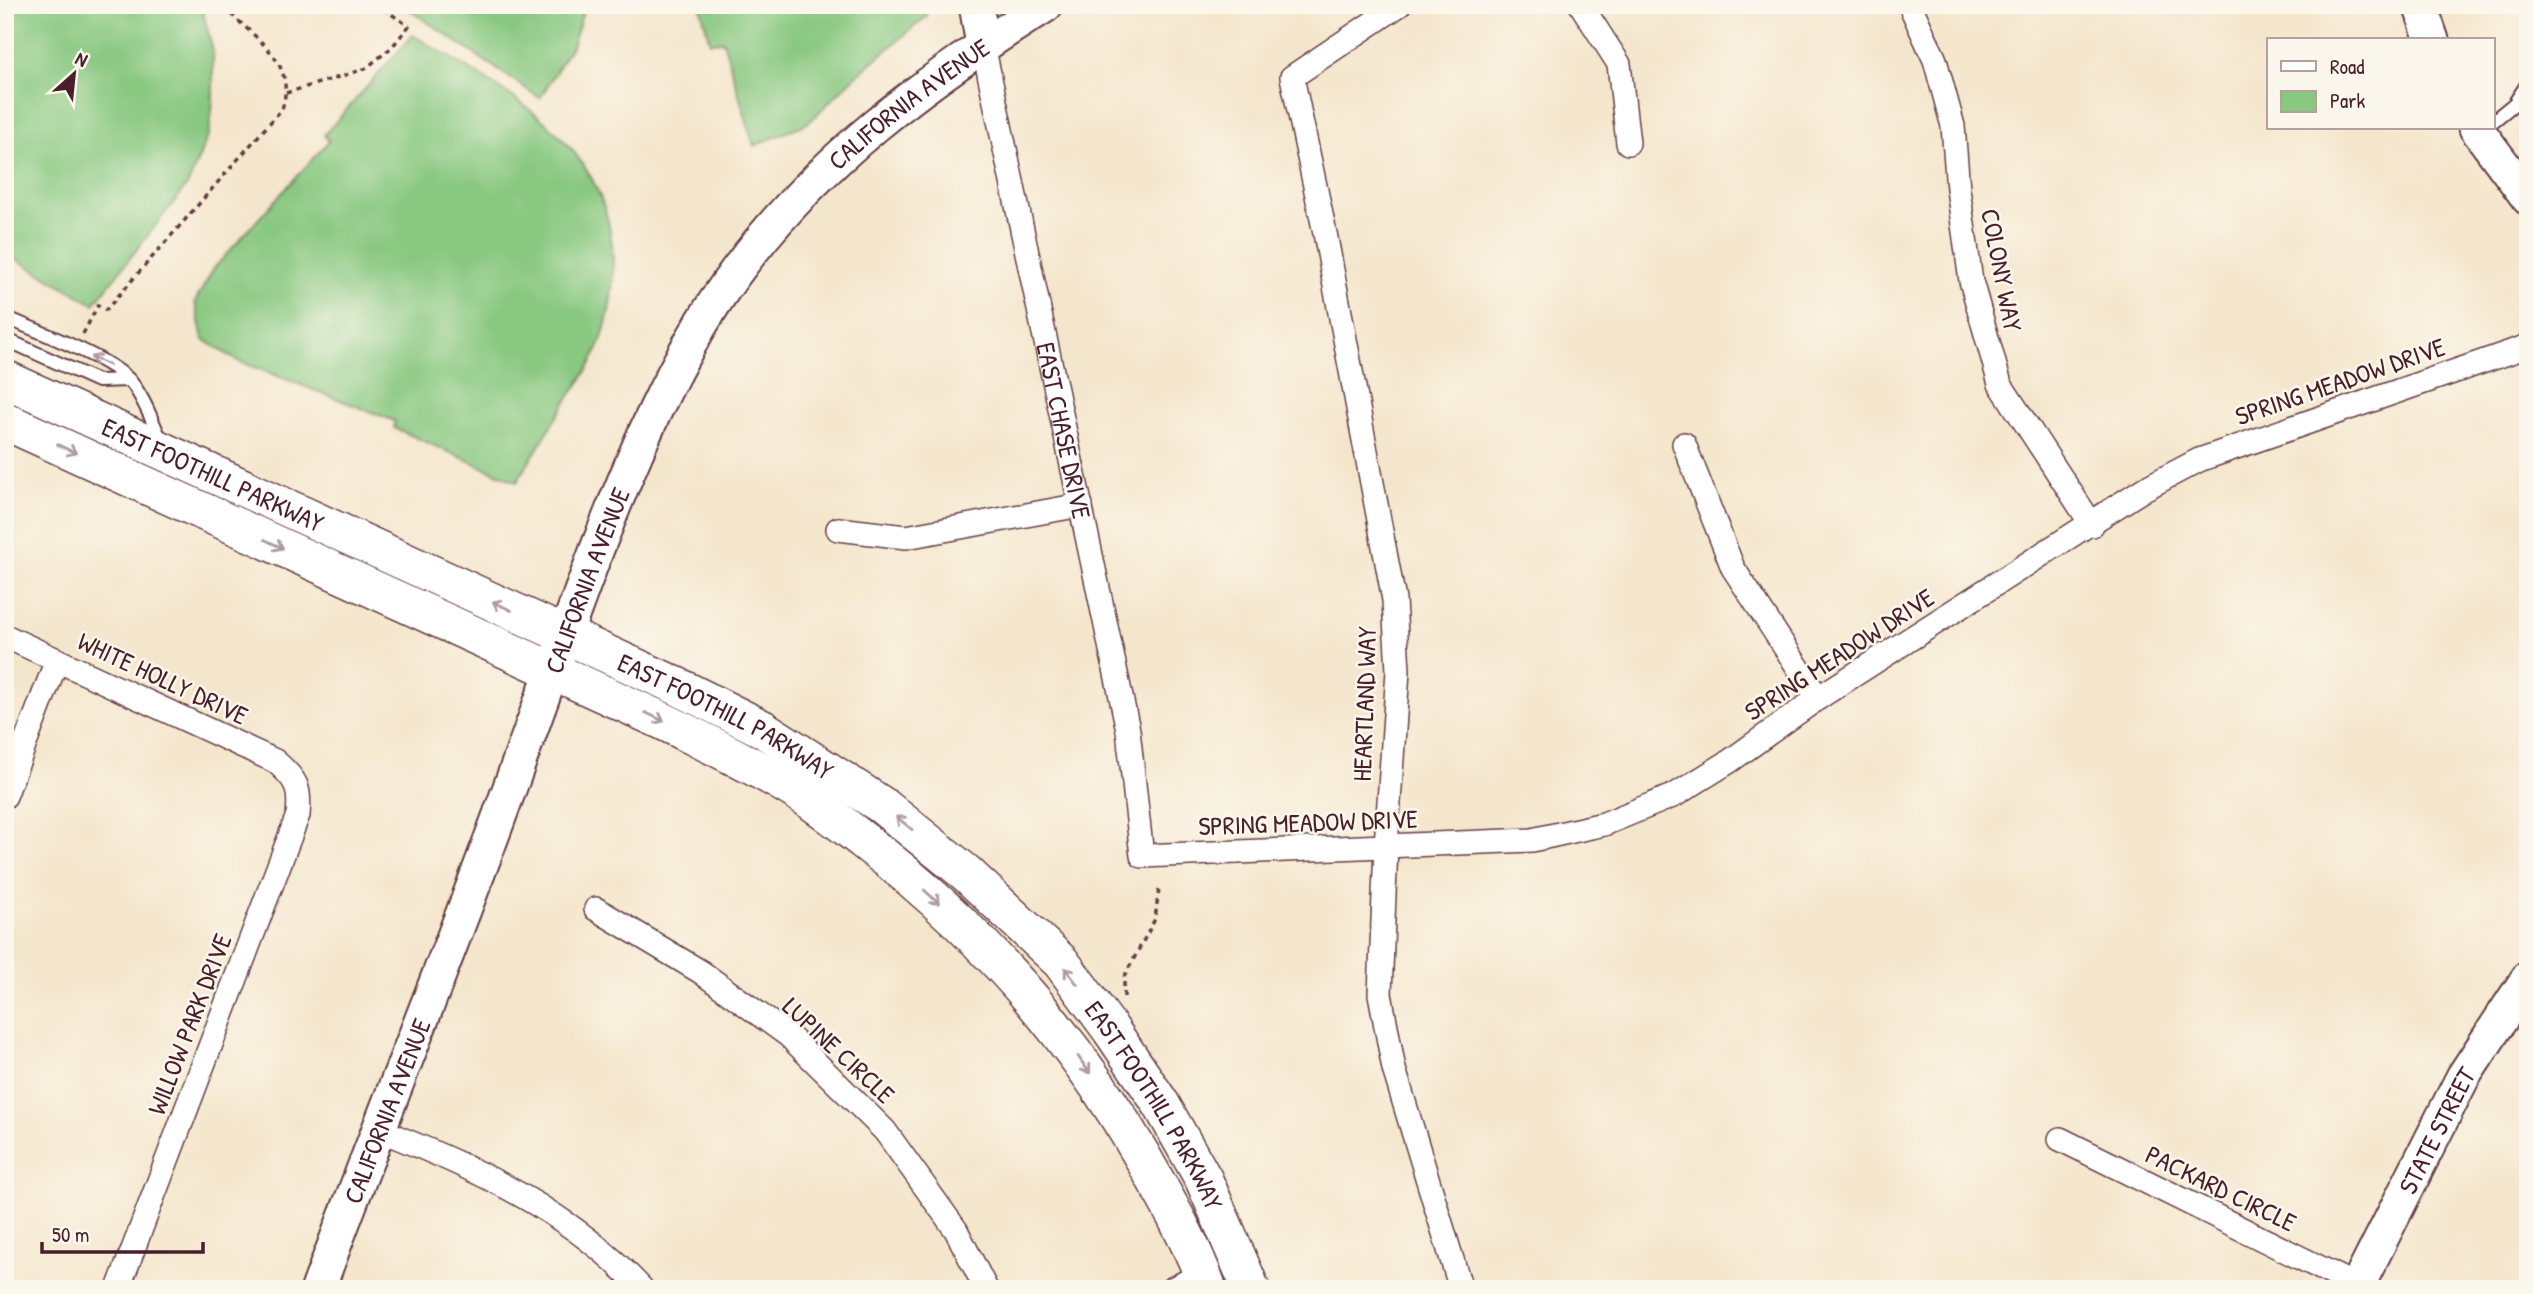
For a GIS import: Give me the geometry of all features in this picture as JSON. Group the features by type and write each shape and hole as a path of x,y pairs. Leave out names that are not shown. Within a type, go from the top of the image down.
{"main road":[{"name":"EAST CHASE DRIVE","path":"976,5 983,45"},
{"name":"CALIFORNIA AVENUE","path":"318,1289 627,472 656,406 693,340 732,277 761,240 804,192 859,138 923,86 1046,5"},
{"path":"2420,5 2431,38"},
{"path":"2485,130 2526,192"},
{"name":"EAST FOOTHILL PARKWAY","path":"5,379 167,453 558,652 709,744 799,793 900,868 1018,981 1068,1043 1114,1108 1161,1190 1202,1285"},
{"name":"EAST FOOTHILL PARKWAY","path":"5,421 558,652 679,687 763,729 883,806 966,873 1061,962 1161,1104 1204,1180 1251,1289"},
{"name":"STATE STREET","path":"2356,1288 2463,1077 2528,978"}],"street":[{"name":"HEARTLAND WAY","path":"1399,5 1292,77 1326,237 1394,600 1398,671 1386,846 1380,994 1394,1069 1461,1289"},
{"path":"1581,5 1619,64 1628,144"},
{"name":"COLONY WAY","path":"1910,5 1935,60 1953,126 1958,189 1971,281 2000,384 2092,525"},
{"name":"EAST CHASE DRIVE","path":"983,45 1128,730 1142,856"},
{"name":"SPRING MEADOW DRIVE","path":"1142,856 1532,840 1604,824 1675,795 1730,761 1818,698 2092,525 2144,489 2199,460 2528,346"},
{"path":"1685,444 1733,568 1818,698"},
{"path":"838,529 906,537 1081,505"},
{"name":"WHITE HOLLY DRIVE","path":"5,636 275,761 293,777"},
{"path":"5,796 57,660"},
{"name":"WILLOW PARK DRIVE","path":"118,1289 298,815 300,796 293,777"},
{"name":"LUPINE CIRCLE","path":"596,909 701,972 789,1036 885,1131 956,1230 986,1289"},
{"path":"377,1129 469,1167 534,1202 585,1238 642,1289"},
{"name":"PACKARD CIRCLE","path":"2060,1139 2356,1288"}],"lane":[{"path":"2494,119 2514,104 2528,83"},
{"path":"5,317 98,359 129,380 167,453"},
{"path":"5,339 98,381 129,380"}],"path":[{"path":"82,335 99,305 106,310 282,109 286,93 281,67 275,55 223,5"},
{"path":"286,93 365,69 392,47 409,26 379,6"},
{"path":"1123,1006 1124,977 1155,919 1159,888"}],"green space":[{"path":"5,5 201,5 213,51 213,101 209,133 188,184 94,304 5,253"},
{"path":"402,5 585,5 573,43 540,98"},
{"path":"700,5 926,5 927,16 857,75 808,123 754,146 723,41 710,42"},
{"path":"413,35 482,77 546,123 573,150 594,182 608,219 613,274 604,333 589,367 517,482 394,428 395,421 236,360 203,339 195,302 214,268 329,141 324,135"}]}
